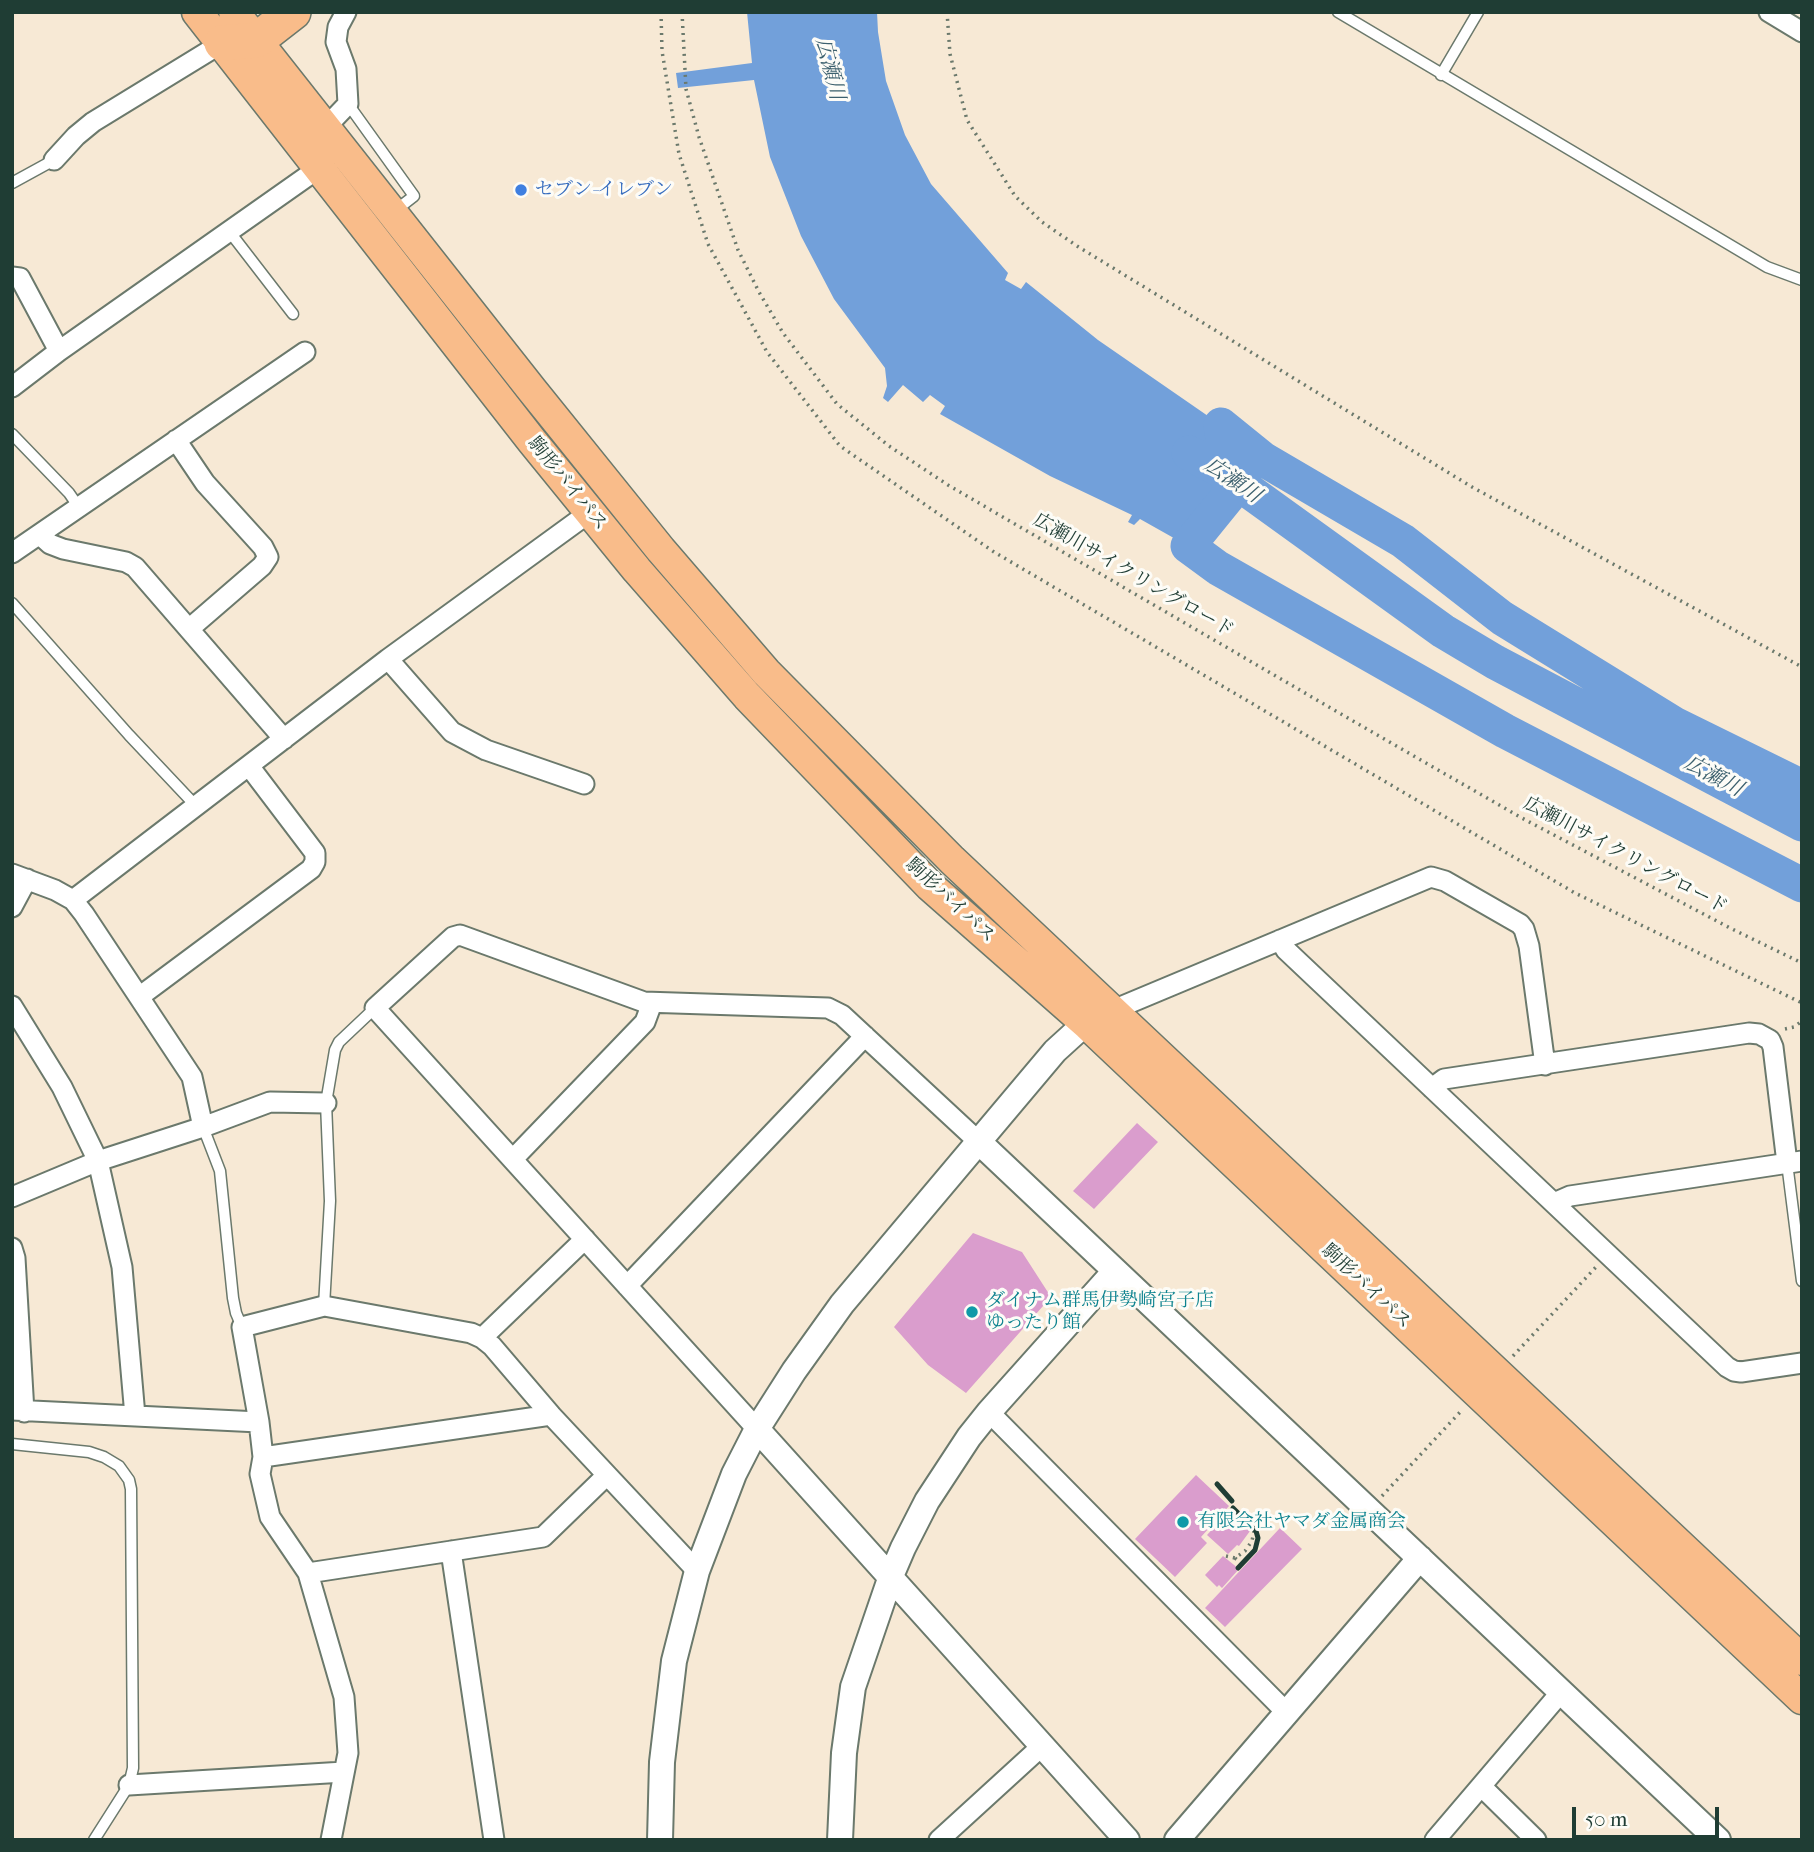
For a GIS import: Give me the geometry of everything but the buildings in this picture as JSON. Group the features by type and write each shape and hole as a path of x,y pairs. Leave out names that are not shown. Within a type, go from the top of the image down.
{"highway":[{"path":"241,26 293,12"}],"main road":[{"name":"駒形バイパス","path":"197,12 241,26 393,212 747,696 930,886 1100,1018 1488,1383 1802,1660"},
{"name":"駒形バイパス","path":"241,26 319,167 590,512 649,560"},
{"name":"駒形バイパス","path":"1488,1383 1802,1699"}],"street":[{"path":"325,128 348,104 346,69 336,42 338,27 346,12"},
{"path":"1769,12 1802,32"},
{"path":"54,160 93,122 241,26"},
{"path":"12,387 319,167"},
{"path":"12,277 20,278 59,351"},
{"path":"12,553 305,352"},
{"path":"176,440 205,483 263,547 268,557 189,629"},
{"path":"73,901 388,659 590,512"},
{"path":"40,536 62,549 126,562 135,567 284,739"},
{"path":"388,659 452,732 486,750 584,784"},
{"path":"139,997 311,869 315,862 315,853 249,766"},
{"path":"12,907 20,877 73,901 192,1077 203,1127"},
{"path":"660,1840 662,1762 674,1661 697,1571 734,1474 757,1429 842,1304 1055,1051 1077,1031 1100,1018 1279,940 1431,877 1445,881 1520,924 1524,929 1529,946 1545,1065"},
{"path":"1127,1840 376,1007 453,937 460,935 638,1001 828,1007 842,1015 1717,1840"},
{"path":"1279,940 1286,950 1734,1371 1802,1363"},
{"path":"513,1159 645,1022 652,1003"},
{"path":"12,1006 62,1087 98,1161 122,1267 135,1416"},
{"path":"1432,1088 1444,1079 1749,1033 1759,1034 1770,1040 1795,1162 1570,1196 1554,1203"},
{"path":"627,1286 865,1036"},
{"path":"12,1197 98,1161 270,1102 326,1104"},
{"path":"482,1338 585,1240"},
{"path":"12,1248 15,1258 18,1411 259,1422"},
{"path":"840,1840 844,1753 853,1687 891,1576 927,1501 989,1412 1115,1271"},
{"path":"331,1840 348,1754 344,1697 308,1573 270,1517 260,1474 262,1457 259,1422 242,1327 324,1306 471,1333 482,1338 697,1571"},
{"path":"989,1412 1287,1713"},
{"path":"262,1457 551,1415"},
{"path":"308,1573 543,1537 607,1475"},
{"path":"451,1551 494,1840"},
{"path":"1177,1840 1420,1558"},
{"path":"1435,1840 1562,1691"},
{"path":"939,1840 1042,1746"},
{"path":"129,1785 344,1772"},
{"path":"1481,1786 1536,1840"}],"lane":[{"path":"1338,12 1768,267 1802,280"},
{"path":"1441,75 1478,12"},
{"path":"348,104 414,196 393,212"},
{"path":"12,183 54,160"},
{"path":"229,231 293,314"},
{"path":"12,434 69,493 78,506"},
{"path":"12,603 196,806"},
{"path":"324,1306 330,1201 326,1104 335,1050 339,1042 376,1007"},
{"path":"203,1127 220,1171 233,1298 242,1327"},
{"path":"1795,1162 1802,1281"},
{"path":"12,1444 89,1452 119,1466 129,1480 131,1489 133,1768 129,1785 94,1840"}],"path":[{"path":"661,12 662,51 679,154 708,244 767,352 840,446 994,552 1575,893 1802,1003"},
{"name":"広瀬川サイクリングロード","path":"682,12 686,89 719,200 738,250 783,333 837,404 890,446 948,485 1508,810 1730,928 1802,962"},
{"path":"947,12 950,54 967,120 1015,196 1042,222 1472,487 1802,667"},
{"path":"1369,1510 1607,1254"},
{"path":"1235,1558 1250,1546 1254,1531"},
{"path":"1226,1556 1235,1558 1243,1565"}],"water":[{"path":"747,12 877,12 886,81 905,135 931,184 1008,273 1005,280 1021,289 1026,282 1098,340 1221,425 1231,493 1188,546 1140,519 1134,525 1128,522 1132,515 1050,476 940,414 945,406 930,395 923,402 903,385 888,402 883,398 887,386 885,368 834,299 801,236 770,157 754,80 678,88 676,73 752,63"}],"waterway":[{"path":"1221,425 1231,493 1188,546 1218,568 1505,731 1802,885"},
{"path":"1221,425 1263,459 1403,541 1502,618 1674,724 1802,787"},
{"name":"広瀬川","path":"1189,453 1217,468 1443,631 1495,662 1802,824"}],"railway":[{"path":"1217,1484 1232,1501"},
{"path":"1233,1508 1256,1531 1258,1538 1255,1550 1238,1568"}],"place":[{"name":"セブン-イレブン","path":"521,190"},
{"name":"ダイナム群馬伊勢崎宮子店 ゆったり館","path":"972,1312"},
{"name":"有限会社ヤマダ金属商会","path":"1183,1522"}]}
